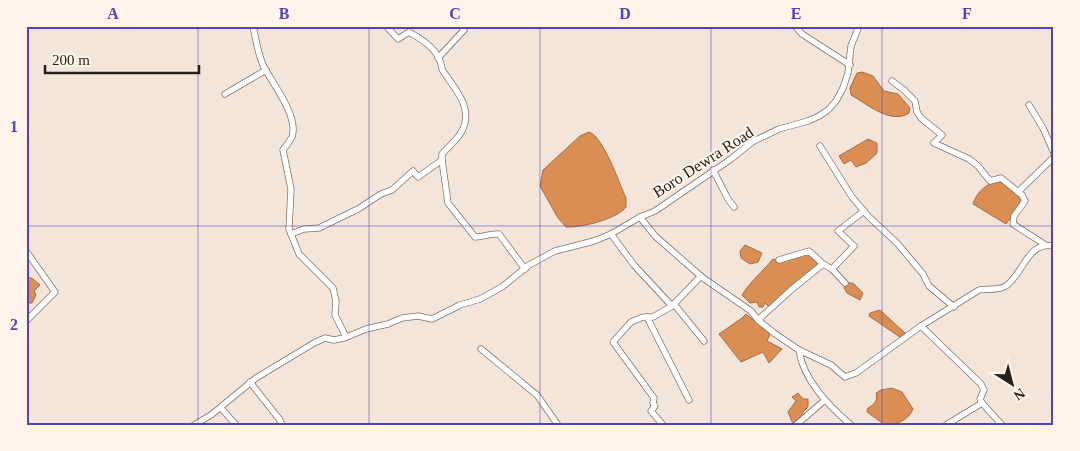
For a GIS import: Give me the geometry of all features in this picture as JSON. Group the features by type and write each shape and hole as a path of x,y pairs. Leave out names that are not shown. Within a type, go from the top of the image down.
{"street":[{"path":"253,26 258,51 266,70 288,108 292,123 292,136 283,150 286,170 292,189 289,230 299,254 333,288 336,302 335,315 346,337"},
{"path":"386,26 398,39 409,32 435,51 441,62 441,69 460,94 465,106 466,117 462,131 442,154 448,203 475,237 492,233 499,234 525,269"},
{"path":"438,58 464,30 461,26"},
{"path":"794,26 802,34 850,65"},
{"name":"Boro Dewra Road","path":"194,425 220,408 250,382 314,343 325,338 334,340 346,337 402,318 418,316 432,319 460,305 480,299 502,287 525,269 555,251 594,241 612,234 640,217 655,211 731,159 752,142 779,129 808,121 828,110 836,101 843,88 850,65 851,46 859,26"},
{"path":"225,94 266,70"},
{"path":"892,82 915,101 917,112 921,118 942,134 934,143 969,159 978,166 990,181 1001,178 1022,195 1025,201 1014,216 1013,224 1044,244 1054,246"},
{"path":"1029,105 1043,128 1054,153"},
{"path":"820,146 852,197 897,243 923,274 929,286 954,307"},
{"path":"1018,192 1054,157"},
{"path":"291,234 304,229 319,228 358,209 381,194 392,190 413,171 418,177 442,160"},
{"path":"713,170 734,207"},
{"path":"832,269 854,246 838,230 864,211"},
{"path":"640,217 655,236 701,276 751,311 758,320 800,350 831,365 845,377 856,373 920,326 979,290 989,287 1001,288 1008,284 1036,248 1044,244"},
{"path":"612,234 634,265 673,305 704,341"},
{"path":"26,251 55,292 26,320"},
{"path":"779,260 809,251 845,282"},
{"path":"758,320 823,264"},
{"path":"663,425 651,411 655,406 653,404 654,398 613,342 631,322 643,317 653,317 673,305 701,276"},
{"path":"647,317 689,400"},
{"path":"920,326 982,384 984,390 980,400 1002,425"},
{"path":"481,349 537,395 558,425"},
{"path":"800,350 801,364 825,400 851,425"},
{"path":"250,382 280,420 281,423 279,425"},
{"path":"796,425 825,400"},
{"path":"946,425 982,403"},
{"path":"220,408 236,425"}],"shaded area":[{"path":"862,72 873,76 884,91 898,94 910,108 909,113 895,117 887,115 851,95 850,88 857,73"},
{"path":"589,132 600,142 610,161 626,198 626,207 615,215 598,222 566,227 558,218 540,186 543,170 580,136"},
{"path":"868,139 877,143 877,153 866,163 856,167 851,160 844,164 839,156"},
{"path":"998,180 1023,197 1020,205 1006,224 973,204 982,189"},
{"path":"745,245 762,253 758,262 750,264 741,258 740,251"},
{"path":"808,253 821,264 769,307 765,303 763,307 759,307 757,302 750,303 742,295 773,259 779,261"},
{"path":"26,276 40,285 34,291 36,295 32,303 26,303"},
{"path":"847,283 853,283 863,293 860,300 847,293 844,288"},
{"path":"880,310 905,333 900,337 869,316 870,313"},
{"path":"746,314 770,334 767,341 782,349 769,363 763,352 741,362 719,334"},
{"path":"892,388 902,392 913,409 902,421 885,425 867,412 868,408 877,398 876,393"},
{"path":"798,393 803,399 808,399 808,407 803,412 803,417 793,424 788,412 796,401 792,397"}]}
